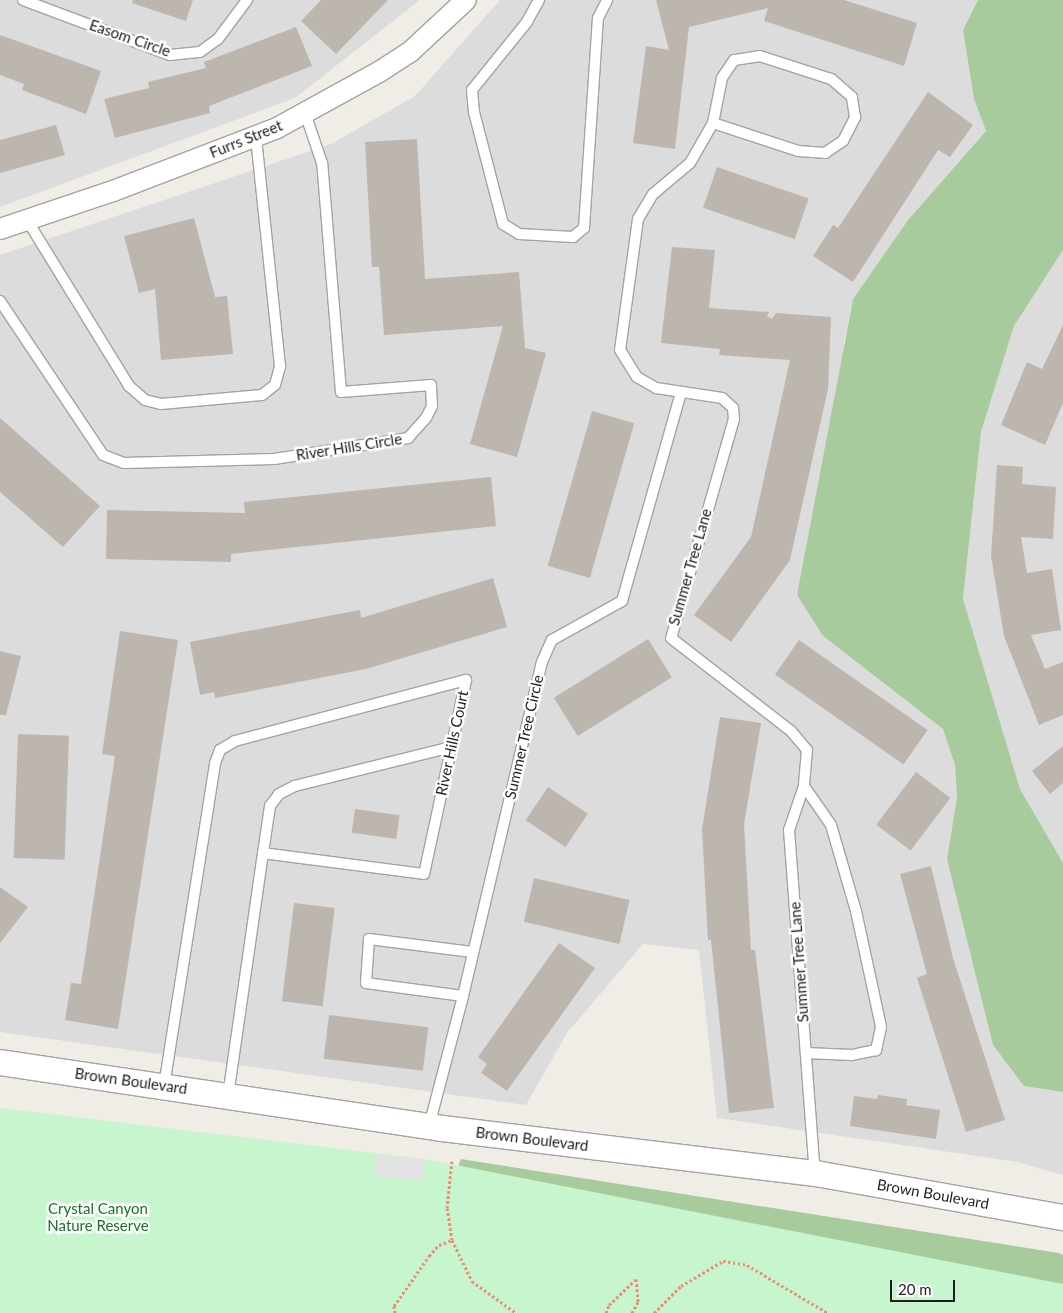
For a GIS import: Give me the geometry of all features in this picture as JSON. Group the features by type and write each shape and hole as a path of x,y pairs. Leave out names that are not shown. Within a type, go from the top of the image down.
{"street":[{"name":"Furrs Street","path":"0,229 256,136 305,113 379,72 410,52 466,0"},
{"name":"Brown Boulevard","path":"0,1062 429,1126 815,1173 1063,1218"}],"lane":[{"name":"Easom Circle","path":"23,0 170,55 200,52 218,39 247,0"},
{"path":"540,0 526,22 472,90 474,112 504,224 519,234 573,237 584,228 598,18 607,0"},
{"name":"Summer Tree Lane","path":"713,123 798,151 825,153 843,141 855,117 852,97 831,79 760,56 734,60 722,78 713,123 690,163 653,194 638,219 620,350 637,377 656,388 722,398 733,408 734,419 671,638 791,731 807,750 804,786 789,830 815,1173"},
{"name":"River Hills Circle","path":"0,301 103,455 124,463 274,459 408,438 426,418 432,406 432,386 341,392 322,163 305,113"},
{"path":"27,220 129,386 145,400 161,404 262,395 275,384 280,366 256,136"},
{"name":"Summer Tree Circle","path":"429,1126 463,996 542,662 552,640 622,601 681,392"},
{"name":"River Hills Court","path":"164,1086 215,763 220,750 235,741 466,680 424,874 263,853"},
{"path":"228,1096 270,806 279,794 295,786 452,748"},
{"path":"804,786 831,825 856,911 881,1026 876,1050 852,1055 806,1053"},
{"path":"463,996 366,983 369,939 472,952"}],"path":[{"path":"452,1161 447,1208 452,1240 472,1281 516,1313"},
{"path":"395,1313 394,1306 429,1256 439,1245 452,1240"},
{"path":"654,1313 681,1286 723,1261 755,1269 828,1313"},
{"path":"606,1313 609,1305 636,1279 638,1302 632,1313"}],"shaded area":[{"path":"0,0 420,0 295,98 0,207"},
{"path":"500,0 978,0 963,30 974,99 986,131 908,220 853,299 844,341 823,636 943,729 955,765 957,797 947,859 1024,1086 1063,1092 1063,1175 1018,1162 717,1118 699,950 643,944 567,1033 526,1105 0,1032 0,255 331,144 415,96"},
{"path":"1063,250 1063,863 1020,789 963,600 981,432 1014,326"},
{"path":"376,1155 425,1159 423,1180 374,1176"}],"green space":[{"path":"978,0 1063,0 1063,250 1014,326 981,432 963,599 1020,789 1063,863 1063,1092 1024,1086 993,1045 947,859 957,797 955,765 943,729 823,636 797,595 853,299 908,220 986,131 974,99 963,30"},
{"name":"Crystal Canyon Nature Reserve","path":"0,1108 425,1159 1063,1284 1063,1313 0,1313"},
{"path":"461,1159 1059,1253 1063,1255 1063,1313 404,1313 402,1307"}],"building":[{"path":"133,0 193,0 186,21 132,3"},
{"path":"321,0 388,0 336,54 301,21"},
{"path":"656,0 844,0 917,23 904,66 764,21 768,8 689,27 675,149 633,143 646,46 669,50"},
{"path":"296,27 312,66 209,106 210,113 115,138 104,99 149,88 148,82 206,68 204,62"},
{"path":"0,35 101,71 86,114 22,90 24,84 0,75"},
{"path":"928,92 973,125 950,157 938,150 853,282 813,256 833,225 838,228"},
{"path":"56,125 65,155 0,173 0,140"},
{"path":"417,139 425,279 519,272 525,348 546,353 517,457 470,444 503,326 384,335 379,267 372,267 365,142"},
{"path":"717,167 809,199 795,239 703,208"},
{"path":"194,218 215,297 227,296 233,354 161,360 155,289 139,293 124,236"},
{"path":"672,247 715,250 709,308 769,312 767,316 772,319 776,313 831,317 828,389 790,560 731,642 694,615 751,537 790,360 719,355 720,349 661,343"},
{"path":"1063,325 1063,403 1045,445 1001,425 1027,362 1042,369"},
{"path":"592,411 634,423 590,578 548,566"},
{"path":"0,418 100,506 63,547 0,492"},
{"path":"997,465 1023,467 1022,484 1056,487 1053,539 1021,537 1027,573 1052,569 1061,630 1031,635 1045,669 1063,662 1063,715 1039,725 1004,636 991,556"},
{"path":"491,477 496,526 231,554 231,562 106,559 107,510 245,513 244,502"},
{"path":"493,578 507,627 366,669 215,698 214,692 200,695 190,642 360,610 361,618"},
{"path":"120,631 178,640 118,1029 65,1020 71,983 81,984 115,756 102,754"},
{"path":"648,639 672,677 578,736 554,698"},
{"path":"799,640 928,730 904,764 775,674"},
{"path":"0,651 21,656 6,715 0,715"},
{"path":"720,717 761,723 744,824 751,950 755,950 774,1108 729,1113 711,940 708,940 702,829"},
{"path":"18,734 69,736 65,860 14,858"},
{"path":"1063,746 1063,783 1050,794 1032,771"},
{"path":"916,772 950,798 911,851 876,825"},
{"path":"548,787 588,814 565,847 526,820"},
{"path":"355,809 400,815 396,839 352,833"},
{"path":"931,866 953,958 1005,1120 966,1132 917,978 927,974 900,874"},
{"path":"534,878 629,900 619,944 524,922"},
{"path":"0,887 28,907 0,943"},
{"path":"294,903 335,908 323,1006 282,1001"},
{"path":"559,943 595,968 507,1091 481,1073 487,1064 478,1057"},
{"path":"329,1015 428,1027 423,1071 324,1059"},
{"path":"878,1095 907,1099 906,1105 940,1110 936,1139 850,1126 854,1096 877,1099"}]}
